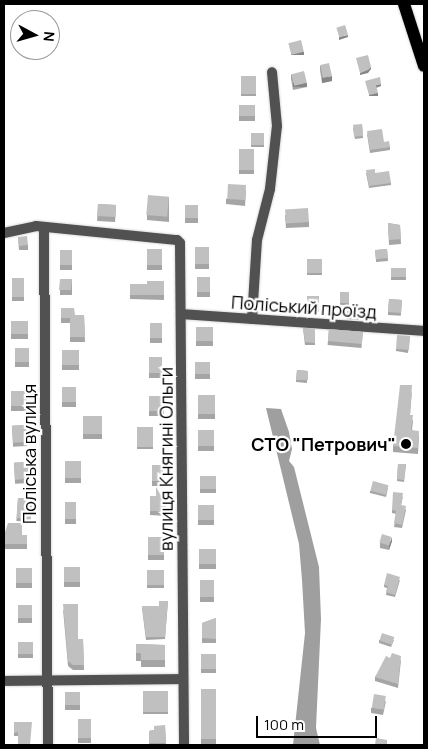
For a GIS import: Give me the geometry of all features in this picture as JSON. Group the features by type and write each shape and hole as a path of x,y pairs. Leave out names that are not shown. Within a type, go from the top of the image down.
{"main road":[{"path":"404,4 422,49 424,66"}],"street":[{"path":"252,319 257,240 270,189 277,126 272,72"},
{"path":"4,233 30,226 44,228"},
{"name":"вулиця Княгині Ольги","path":"44,228 179,241 182,314 184,745"},
{"name":"Поліська вулиця","path":"44,228 48,745"},
{"name":"Поліський проїзд","path":"182,314 424,331"},
{"path":"4,680 184,679"}],"shaded area":[{"path":"266,408 281,409 289,432 292,449 289,461 294,467 319,567 321,619 316,728 320,745 293,745 305,633 302,580 299,544"}],"building":[{"path":"345,25 348,35 339,37 336,28"},
{"path":"301,40 304,52 291,55 288,43"},
{"path":"368,55 371,67 360,73 356,58"},
{"path":"329,63 332,76 323,78 320,65"},
{"path":"304,71 307,83 294,86 291,74"},
{"path":"241,76 256,76 256,94 241,94"},
{"path":"380,77 381,84 376,85 378,93 369,95 365,81"},
{"path":"239,105 255,105 255,116 239,116"},
{"path":"362,124 363,136 354,137 353,125"},
{"path":"382,129 384,142 389,141 390,147 370,150 367,131"},
{"path":"251,133 264,133 264,145 251,145"},
{"path":"239,149 254,149 254,170 239,170"},
{"path":"375,169 375,173 389,171 391,183 369,186 366,170"},
{"path":"228,184 246,185 245,200 227,199"},
{"path":"148,195 169,197 167,217 146,215"},
{"path":"98,204 116,205 115,217 97,216"},
{"path":"185,205 198,205 198,218 185,218"},
{"path":"308,208 309,222 286,224 285,210"},
{"path":"388,223 400,225 401,239 389,240"},
{"path":"27,236 28,245 19,246 18,237"},
{"path":"195,247 209,247 209,264 195,264"},
{"path":"147,249 162,249 162,265 147,265"},
{"path":"387,249 388,258 376,259 375,250"},
{"path":"60,250 72,250 72,265 60,265"},
{"path":"307,259 322,259 322,273 307,273"},
{"path":"391,268 406,268 406,277 391,277"},
{"path":"197,277 210,277 210,292 197,292"},
{"path":"12,278 24,278 24,297 12,297"},
{"path":"60,279 72,279 71,290 59,290"},
{"path":"147,281 164,281 164,295 130,295 130,284 147,284"},
{"path":"340,292 349,292 349,303 340,303"},
{"path":"307,296 319,296 319,307 307,307"},
{"path":"389,299 402,300 401,313 388,312"},
{"path":"61,308 74,308 75,315 84,315 85,337 70,337 70,318 61,318"},
{"path":"347,311 359,312 359,317 347,316"},
{"path":"11,321 28,321 28,334 11,334"},
{"path":"150,323 162,323 162,338 150,338"},
{"path":"196,327 213,327 213,341 196,341"},
{"path":"303,328 315,329 315,343 305,342"},
{"path":"329,329 363,332 362,344 328,341"},
{"path":"397,335 410,336 409,350 396,349"},
{"path":"15,348 29,348 29,362 15,362"},
{"path":"62,350 79,350 79,365 62,365"},
{"path":"149,357 162,357 162,373 149,373"},
{"path":"195,362 210,362 210,374 195,374"},
{"path":"297,370 308,371 308,380 296,380"},
{"path":"400,385 412,385 410,415 413,415 411,430 419,431 418,448 393,446"},
{"path":"62,387 76,387 76,402 62,402"},
{"path":"11,391 27,391 27,406 11,406"},
{"path":"198,395 215,395 215,414 198,414"},
{"path":"149,396 164,396 164,411 149,411"},
{"path":"83,416 102,416 102,434 83,434"},
{"path":"26,425 27,442 13,443 12,426"},
{"path":"137,427 153,427 153,447 137,447"},
{"path":"198,430 214,430 214,446 198,446"},
{"path":"65,461 81,461 81,478 65,478"},
{"path":"28,462 29,479 15,480 14,463"},
{"path":"398,464 406,464 404,480 397,479"},
{"path":"152,465 163,465 163,481 152,481"},
{"path":"200,476 216,476 216,489 200,489"},
{"path":"373,481 388,485 386,495 370,491"},
{"path":"156,487 166,504 166,511 150,511 150,496 156,496"},
{"path":"393,492 403,493 401,505 406,506 402,525 394,523 396,511 392,510"},
{"path":"18,498 32,499 31,519 17,518"},
{"path":"65,502 76,502 76,519 65,519"},
{"path":"198,505 214,505 214,520 198,520"},
{"path":"8,523 22,523 22,535 27,535 27,544 5,544 4,535"},
{"path":"382,534 392,537 389,546 379,543"},
{"path":"148,537 164,537 164,555 148,555"},
{"path":"199,549 216,549 216,564 199,564"},
{"path":"64,567 80,567 80,582 64,582"},
{"path":"16,568 32,568 32,583 16,583"},
{"path":"147,570 164,570 164,585 147,585"},
{"path":"387,573 400,577 395,595 386,592 388,586 384,585"},
{"path":"200,580 214,580 214,597 200,597"},
{"path":"159,601 168,601 165,637 146,637 142,606 159,606"},
{"path":"63,604 78,604 78,639 83,639 84,665 73,665 68,661"},
{"path":"18,605 32,605 32,618 18,618"},
{"path":"216,618 216,639 202,638 202,623"},
{"path":"382,633 394,637 392,645 380,641"},
{"path":"18,642 33,642 33,654 18,654"},
{"path":"136,644 165,645 165,660 141,660 141,653 136,653"},
{"path":"392,653 401,656 398,684 375,677 386,656 390,658"},
{"path":"201,654 216,654 216,669 201,669"},
{"path":"201,689 216,689 216,739 201,739"},
{"path":"143,691 168,691 168,712 143,712"},
{"path":"65,692 80,692 80,705 65,705"},
{"path":"374,694 386,696 384,710 372,708"},
{"path":"78,719 91,719 91,738 78,738"},
{"path":"14,722 32,722 30,745 18,745 18,732 14,733"},
{"path":"165,725 166,743 149,743 149,731 154,730 154,726"},
{"path":"376,738 387,740 387,745 375,745"}],"place":[{"name":"СТО \"Петрович\"","path":"406,444"}]}
